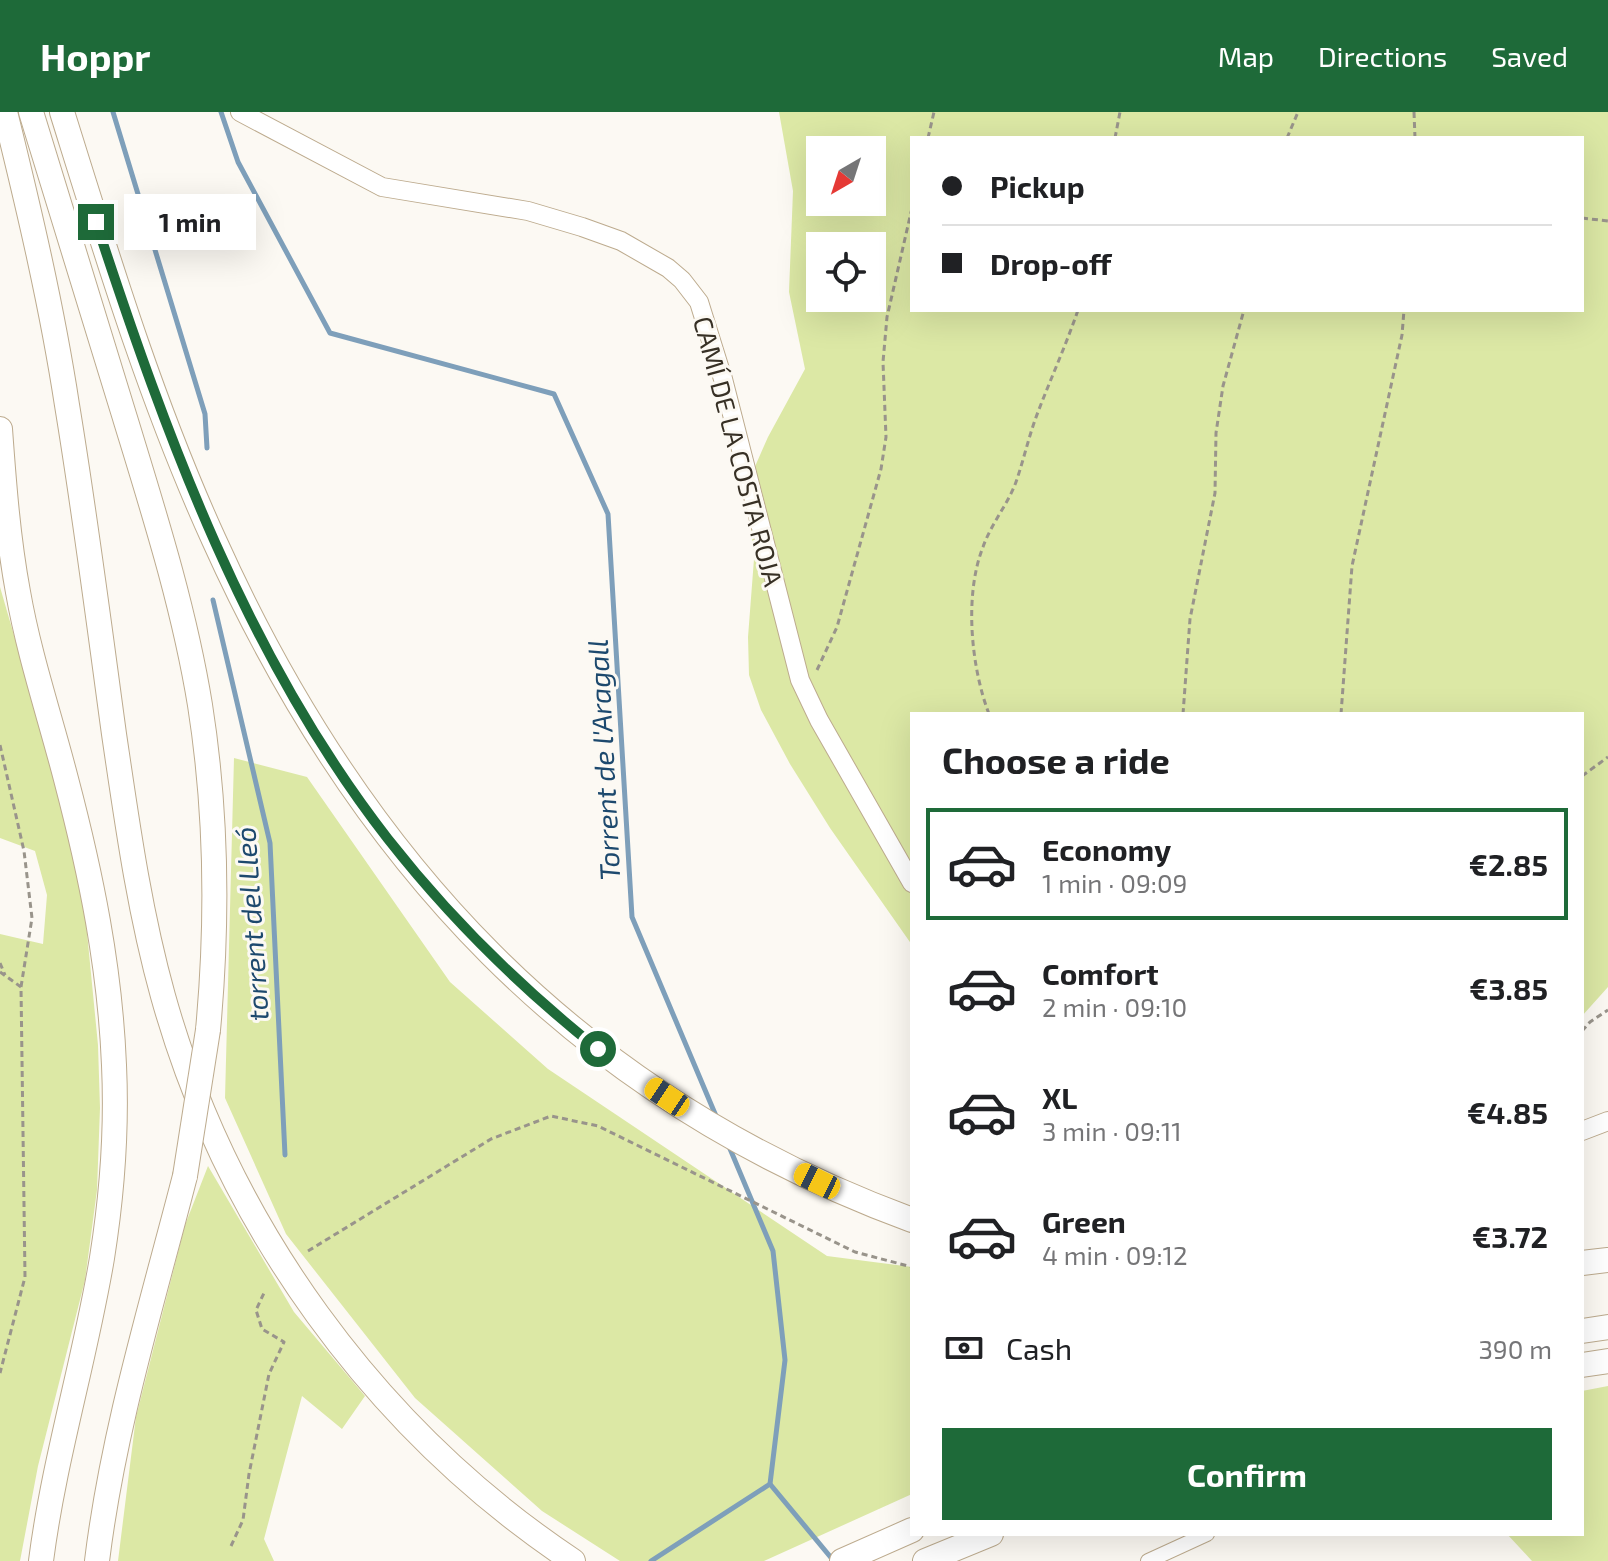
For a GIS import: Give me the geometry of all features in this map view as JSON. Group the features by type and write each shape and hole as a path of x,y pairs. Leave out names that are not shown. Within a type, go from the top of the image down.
{"highway":[{"path":"5,112 33,231 67,401 136,872 163,997 189,1076 243,1196 289,1274 337,1342 390,1405 443,1458 517,1522 573,1561"},
{"path":"31,112 169,563 192,662 205,744 213,832 214,937 208,1030 185,1176 124,1408 109,1477 97,1561"},
{"path":"62,112 150,384 214,540 299,706 387,838 441,902 500,964 563,1021 633,1074 703,1120 779,1162 910,1219"},
{"path":"0,429 4,489 18,593 101,926 114,1065 113,1152 102,1258 41,1561"},
{"path":"1584,1263 1608,1260"},
{"path":"1584,1331 1608,1327"},
{"path":"1584,1365 1608,1361"},
{"path":"842,1561 910,1531"},
{"path":"925,1561 986,1536"}],"street":[{"name":"CAMÍ DE LA COSTA ROJA","path":"240,112 382,187 409,194 528,211 582,227 646,254 682,280 699,302 723,379 800,680 819,720 910,879"},
{"path":"1584,1130 1608,1121"},
{"path":"1148,1561 1203,1536"}],"path":[{"path":"928,136 934,112"},
{"path":"1115,136 1120,112"},
{"path":"1288,136 1298,112"},
{"path":"1414,112 1415,136"},
{"path":"800,680 817,671 837,627 881,469 886,437 883,362 887,317 910,217"},
{"path":"1584,218 1608,221"},
{"path":"988,712 977,675 972,628 975,575 983,546 1015,485 1038,413 1064,353 1077,312"},
{"path":"1183,712 1190,619 1215,493 1216,433 1223,386 1243,312"},
{"path":"1341,712 1352,566 1402,335 1404,312"},
{"path":"0,745 24,851 32,918 21,987 25,1277 0,1373"},
{"path":"1584,775 1608,757"},
{"path":"0,963 5,975"},
{"path":"0,972 21,987"},
{"path":"1584,1029 1608,1010"},
{"path":"308,1251 491,1139 551,1116 598,1126 855,1252 910,1266"},
{"path":"231,1546 243,1520 269,1374 284,1342 262,1329 256,1310 264,1293"}],"green space":[{"path":"779,112 1608,112 1608,987 1584,1014 1584,712 910,712 910,942 830,828 790,764 761,710 749,675 748,637 754,559 749,508 753,471 805,369 789,292 793,191"},
{"path":"0,587 56,780 84,902 98,1045 100,1108 97,1190 85,1280 38,1466 20,1561 0,1561 0,934 43,944 47,895 35,851 0,838"},
{"path":"234,758 307,777 450,982 548,1069 827,1256 910,1267 910,1495 764,1561 620,1561 542,1511 415,1398 286,1234 225,1098"},
{"path":"208,1166 294,1312 365,1396 342,1429 302,1396 264,1539 274,1561 118,1561 136,1417 185,1225"},
{"path":"1608,1386 1608,1561 1532,1561 1509,1536 1584,1536 1584,1391"}],"waterway":[{"name":"torrent del Lleó","path":"113,112 205,414 207,448"},
{"name":"Torrent de l'Aragall","path":"221,112 238,162 330,333 554,394 608,514 632,917 716,1116"},
{"name":"torrent del Lleó","path":"213,600 270,843 285,1155"},
{"name":"Torrent de l'Aragall","path":"728,1144 773,1251 785,1360 770,1484 833,1560"},
{"name":"torrent del Lleó","path":"651,1561 770,1484"}],"route":[{"path":"96,222 150,384 198,503 271,657 314,732 387,838 441,902 516,979 598,1049"}]}
